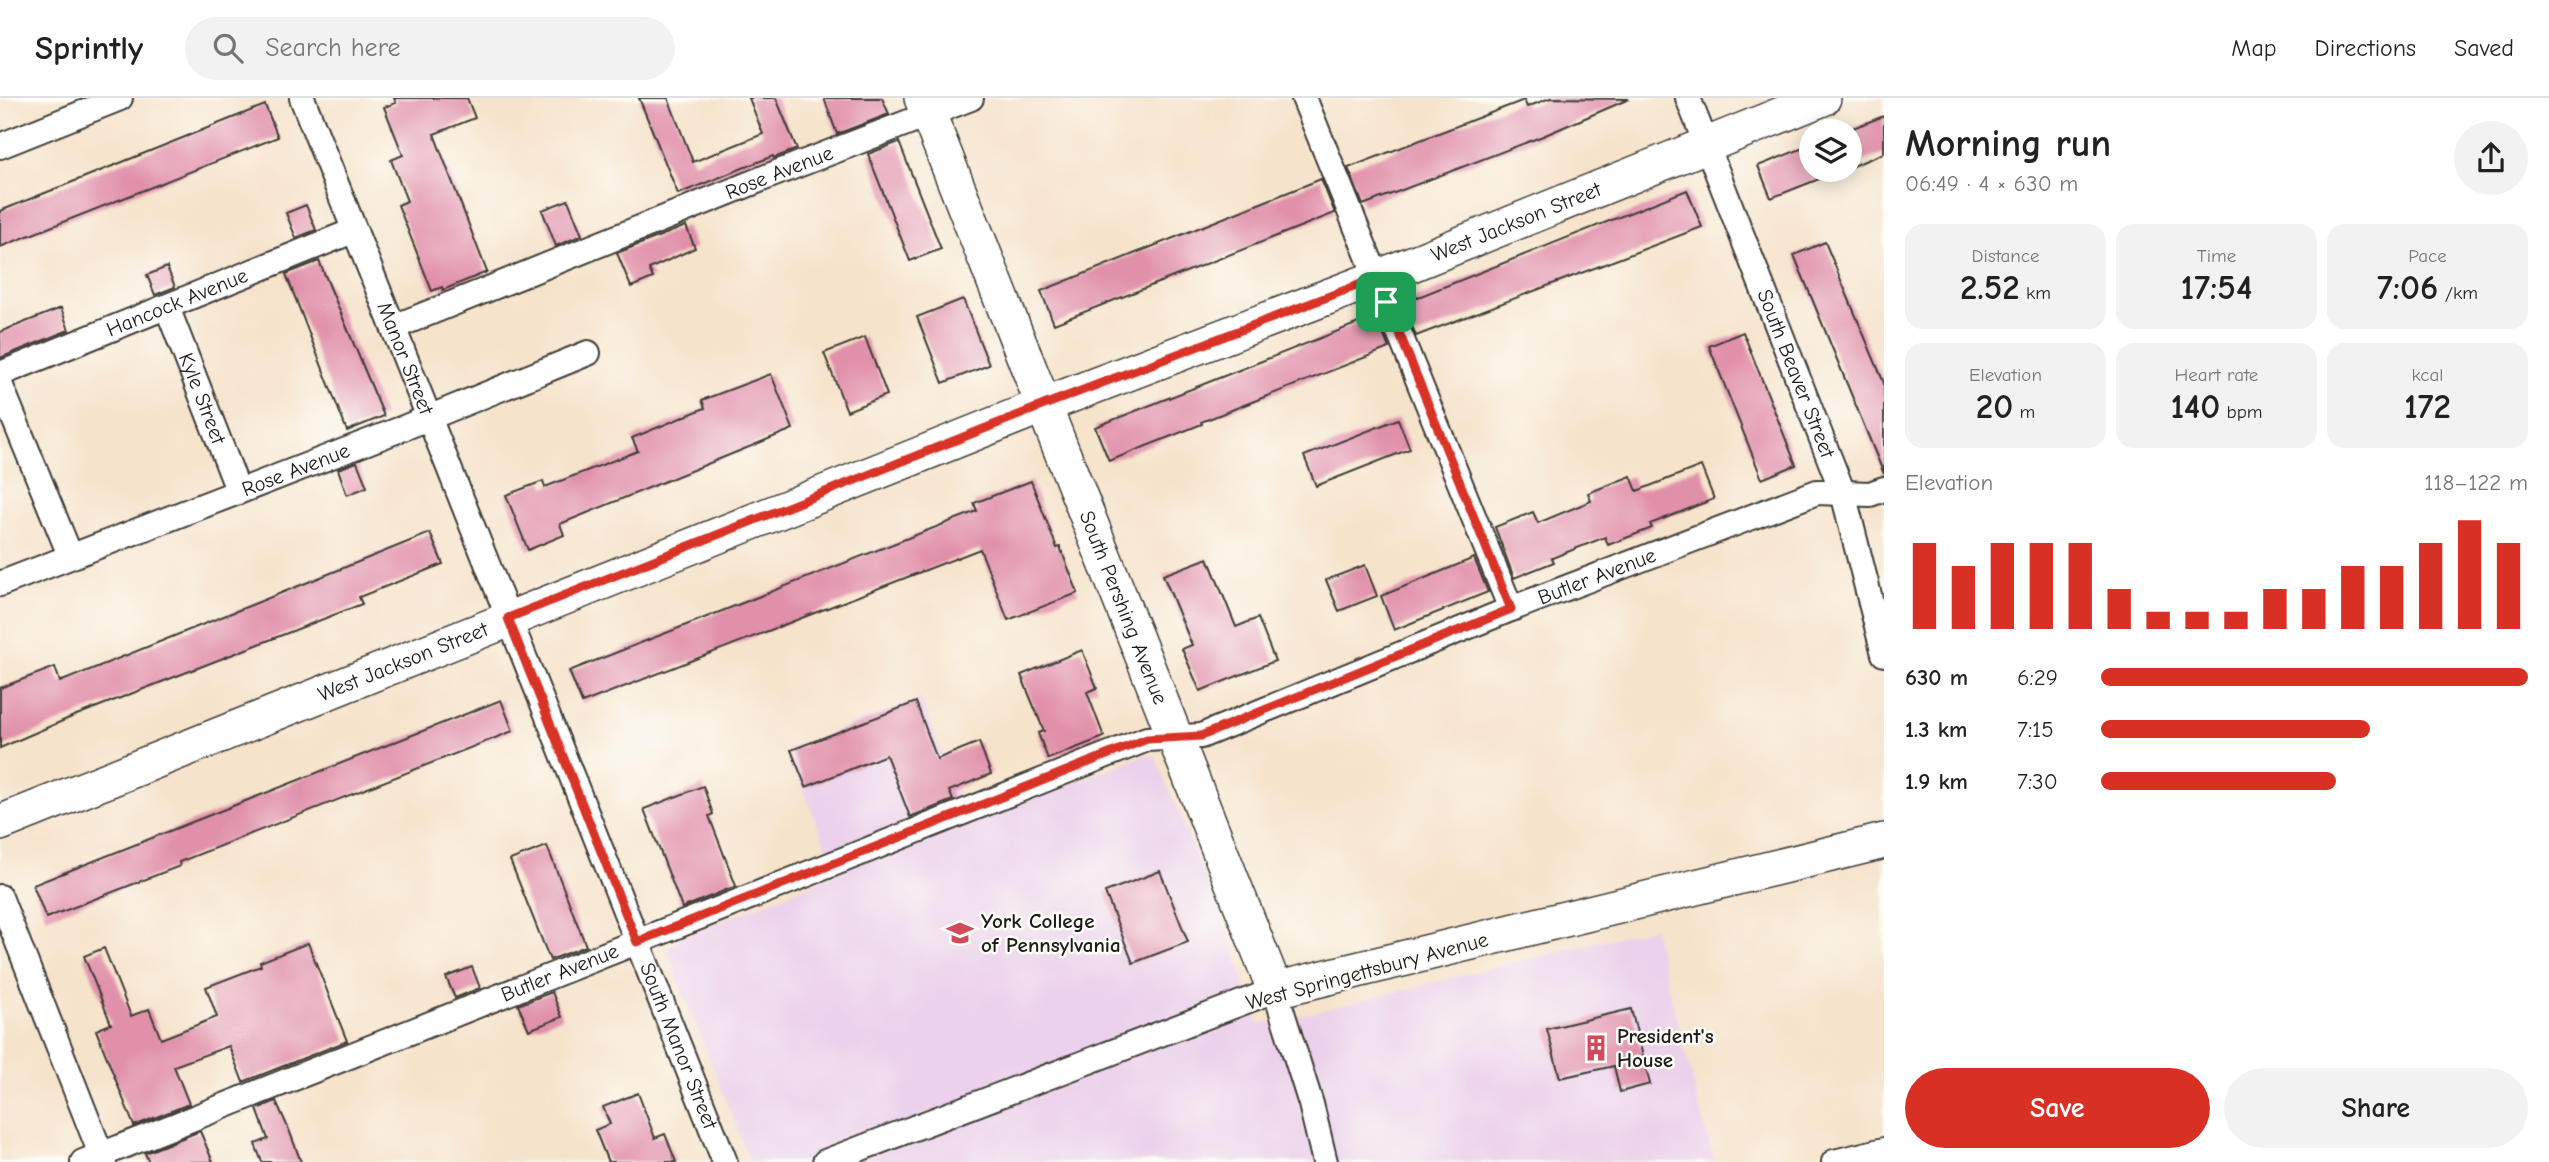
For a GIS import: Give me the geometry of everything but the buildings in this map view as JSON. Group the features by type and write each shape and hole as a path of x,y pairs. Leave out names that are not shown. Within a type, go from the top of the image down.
{"street":[{"path":"0,146 120,98"},
{"name":"Manor Street","path":"302,98 508,618"},
{"name":"Rose Avenue","path":"394,327 925,105 971,98"},
{"path":"1304,98 1511,609"},
{"name":"South Beaver Street","path":"1688,98 1843,493 1884,654"},
{"name":"West Jackson Street","path":"0,823 1044,405 1377,278 1822,98"},
{"name":"South Pershing Avenue","path":"925,105 1275,990 1311,1104 1325,1162"},
{"name":"Hancock Avenue","path":"0,374 354,232"},
{"name":"Kyle Street","path":"167,307 239,491"},
{"name":"Rose Avenue","path":"0,584 429,418 588,353"},
{"path":"0,384 71,555"},
{"name":"Butler Avenue","path":"96,1160 1147,739 1201,736 1511,609 1817,492 1870,494 1884,489"},
{"name":"South Manor Street","path":"508,618 725,1162"},
{"name":"West Springettsbury Avenue","path":"825,1162 1275,990 1884,841"},
{"path":"0,897 96,1160"},
{"path":"1834,1162 1884,1150"}],"shaded area":[{"name":"York College of Pennsylvania","path":"921,699 969,824 1144,755 1155,756 1230,937 1258,1024 1653,928 1714,1162 750,1162 667,950 679,938 837,874 787,749"}],"place":[{"name":"York College of Pennsylvania","path":"960,933"},
{"name":"President's House","path":"1596,1048"}],"route":[{"path":"1377,278 1386,302 1511,609 1201,736 1147,739 637,942 508,618 1044,405 1377,278"}]}
